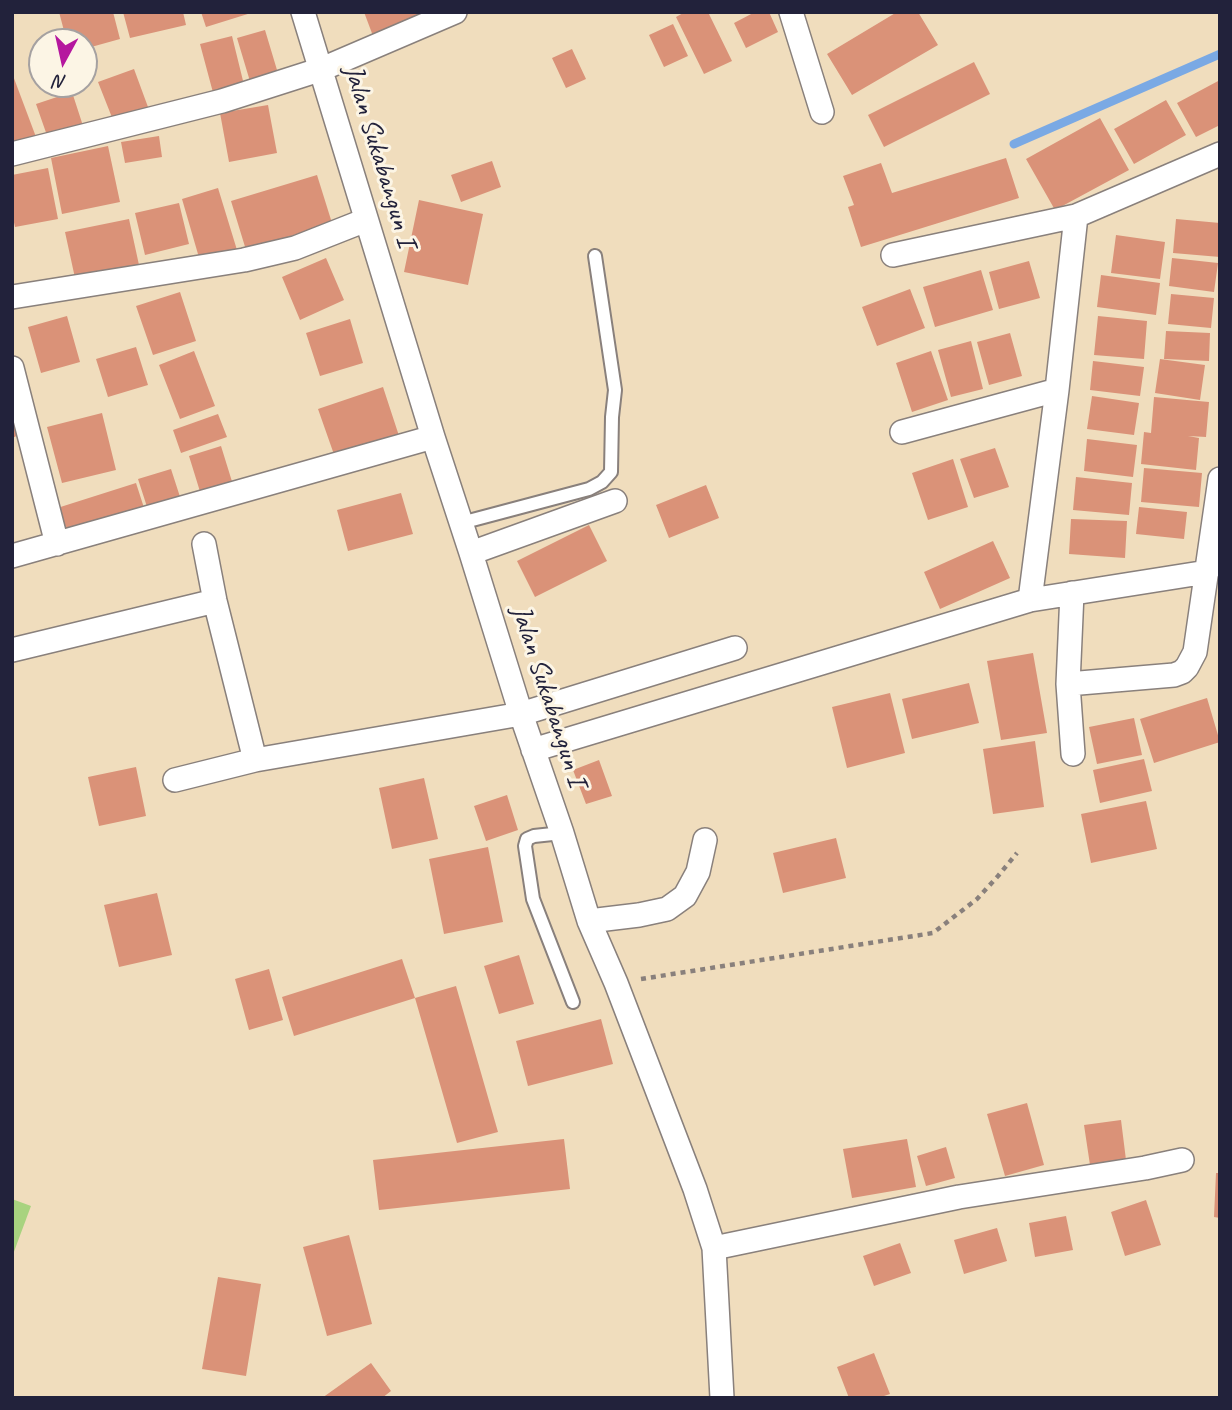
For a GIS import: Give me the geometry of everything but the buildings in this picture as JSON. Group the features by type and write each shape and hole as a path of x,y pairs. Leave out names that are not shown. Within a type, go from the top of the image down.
{"street":[{"name":"Jalan Sukabangun I","path":"303,12 433,437 589,921 616,983 695,1189 714,1248 722,1398"},
{"path":"12,154 222,101 322,69 455,12"},
{"path":"791,12 822,112"},
{"path":"893,255 1076,216 1220,154"},
{"path":"1030,600 1076,216"},
{"path":"12,297 244,260 295,248 366,220"},
{"path":"12,368 57,544"},
{"path":"902,432 1057,390"},
{"path":"12,556 433,437"},
{"path":"1068,684 1174,675 1182,672 1191,662 1195,652 1220,479"},
{"path":"471,553 615,502"},
{"path":"204,544 215,601 255,760"},
{"path":"533,750 1030,600 1207,572"},
{"path":"1072,593 1068,684 1073,754"},
{"path":"12,650 215,601"},
{"path":"175,780 255,760 521,714 735,648"},
{"path":"589,921 667,909 685,896 698,872 705,840"},
{"path":"714,1248 959,1197 1182,1160"}],"lane":[{"path":"461,523 589,489 602,482 611,472 611,417 615,390 595,256"},
{"path":"562,833 534,836 527,839 524,846 533,900 573,1002"}],"path":[{"path":"616,983 933,933 977,899 1017,853"}],"green space":[{"path":"12,1199 31,1206 12,1257"}],"waterway":[{"path":"1014,144 1220,54"}]}
